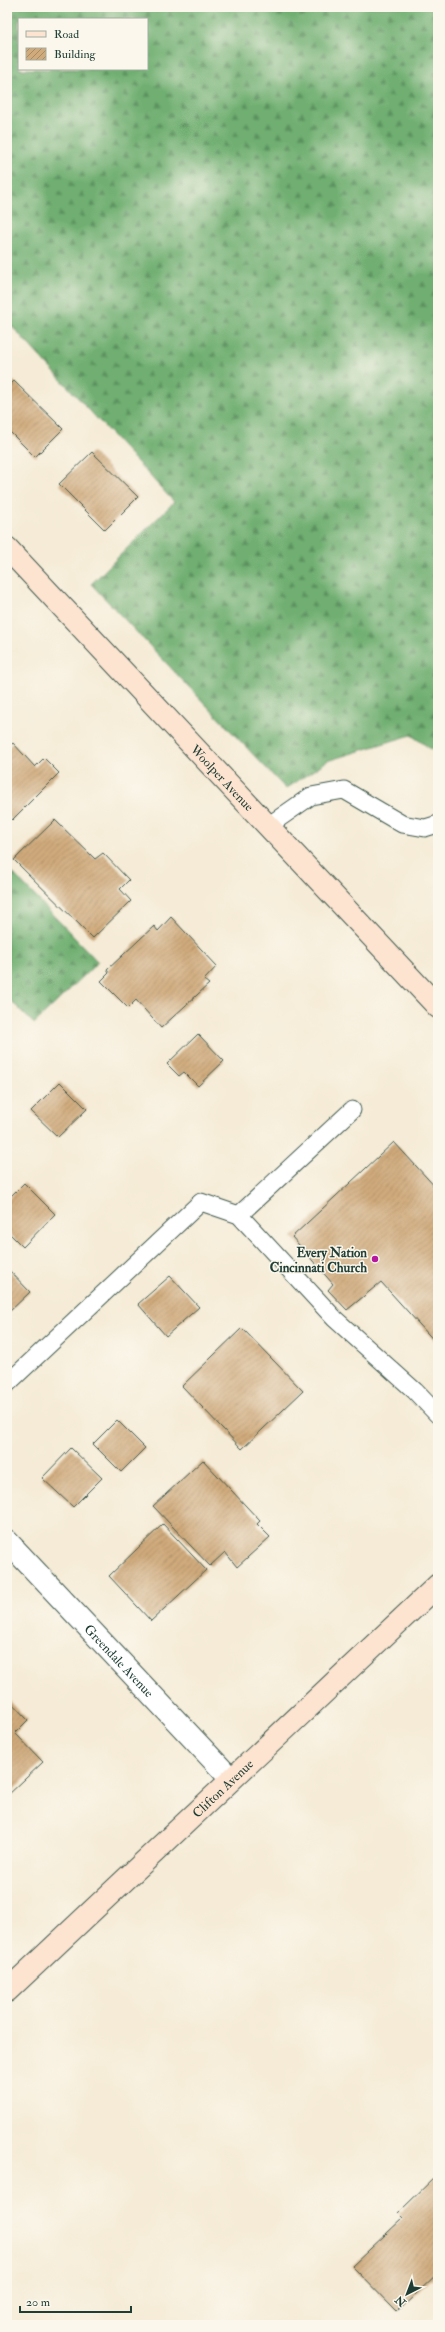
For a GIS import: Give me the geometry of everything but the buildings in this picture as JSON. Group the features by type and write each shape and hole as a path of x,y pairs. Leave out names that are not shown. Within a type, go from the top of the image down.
{"street":[{"name":"Woolper Avenue","path":"7,548 438,1007"},
{"name":"Greendale Avenue","path":"7,1541 231,1779"},
{"name":"Clifton Avenue","path":"7,1991 438,1585"}],"lane":[{"path":"268,826 311,796 344,790 402,824 425,828 438,824"},
{"path":"240,1215 352,1110"},
{"path":"7,1384 200,1202 240,1215 335,1319 415,1391 438,1415"}],"green space":[{"path":"7,7 438,7 438,754 411,735 327,761 286,789 91,584 174,502 7,321 7,160 12,150 7,145"},
{"path":"7,867 98,962 34,1024 7,997"}],"place":[{"name":"Every Nation Cincinnati Church","path":"375,1259"}]}
